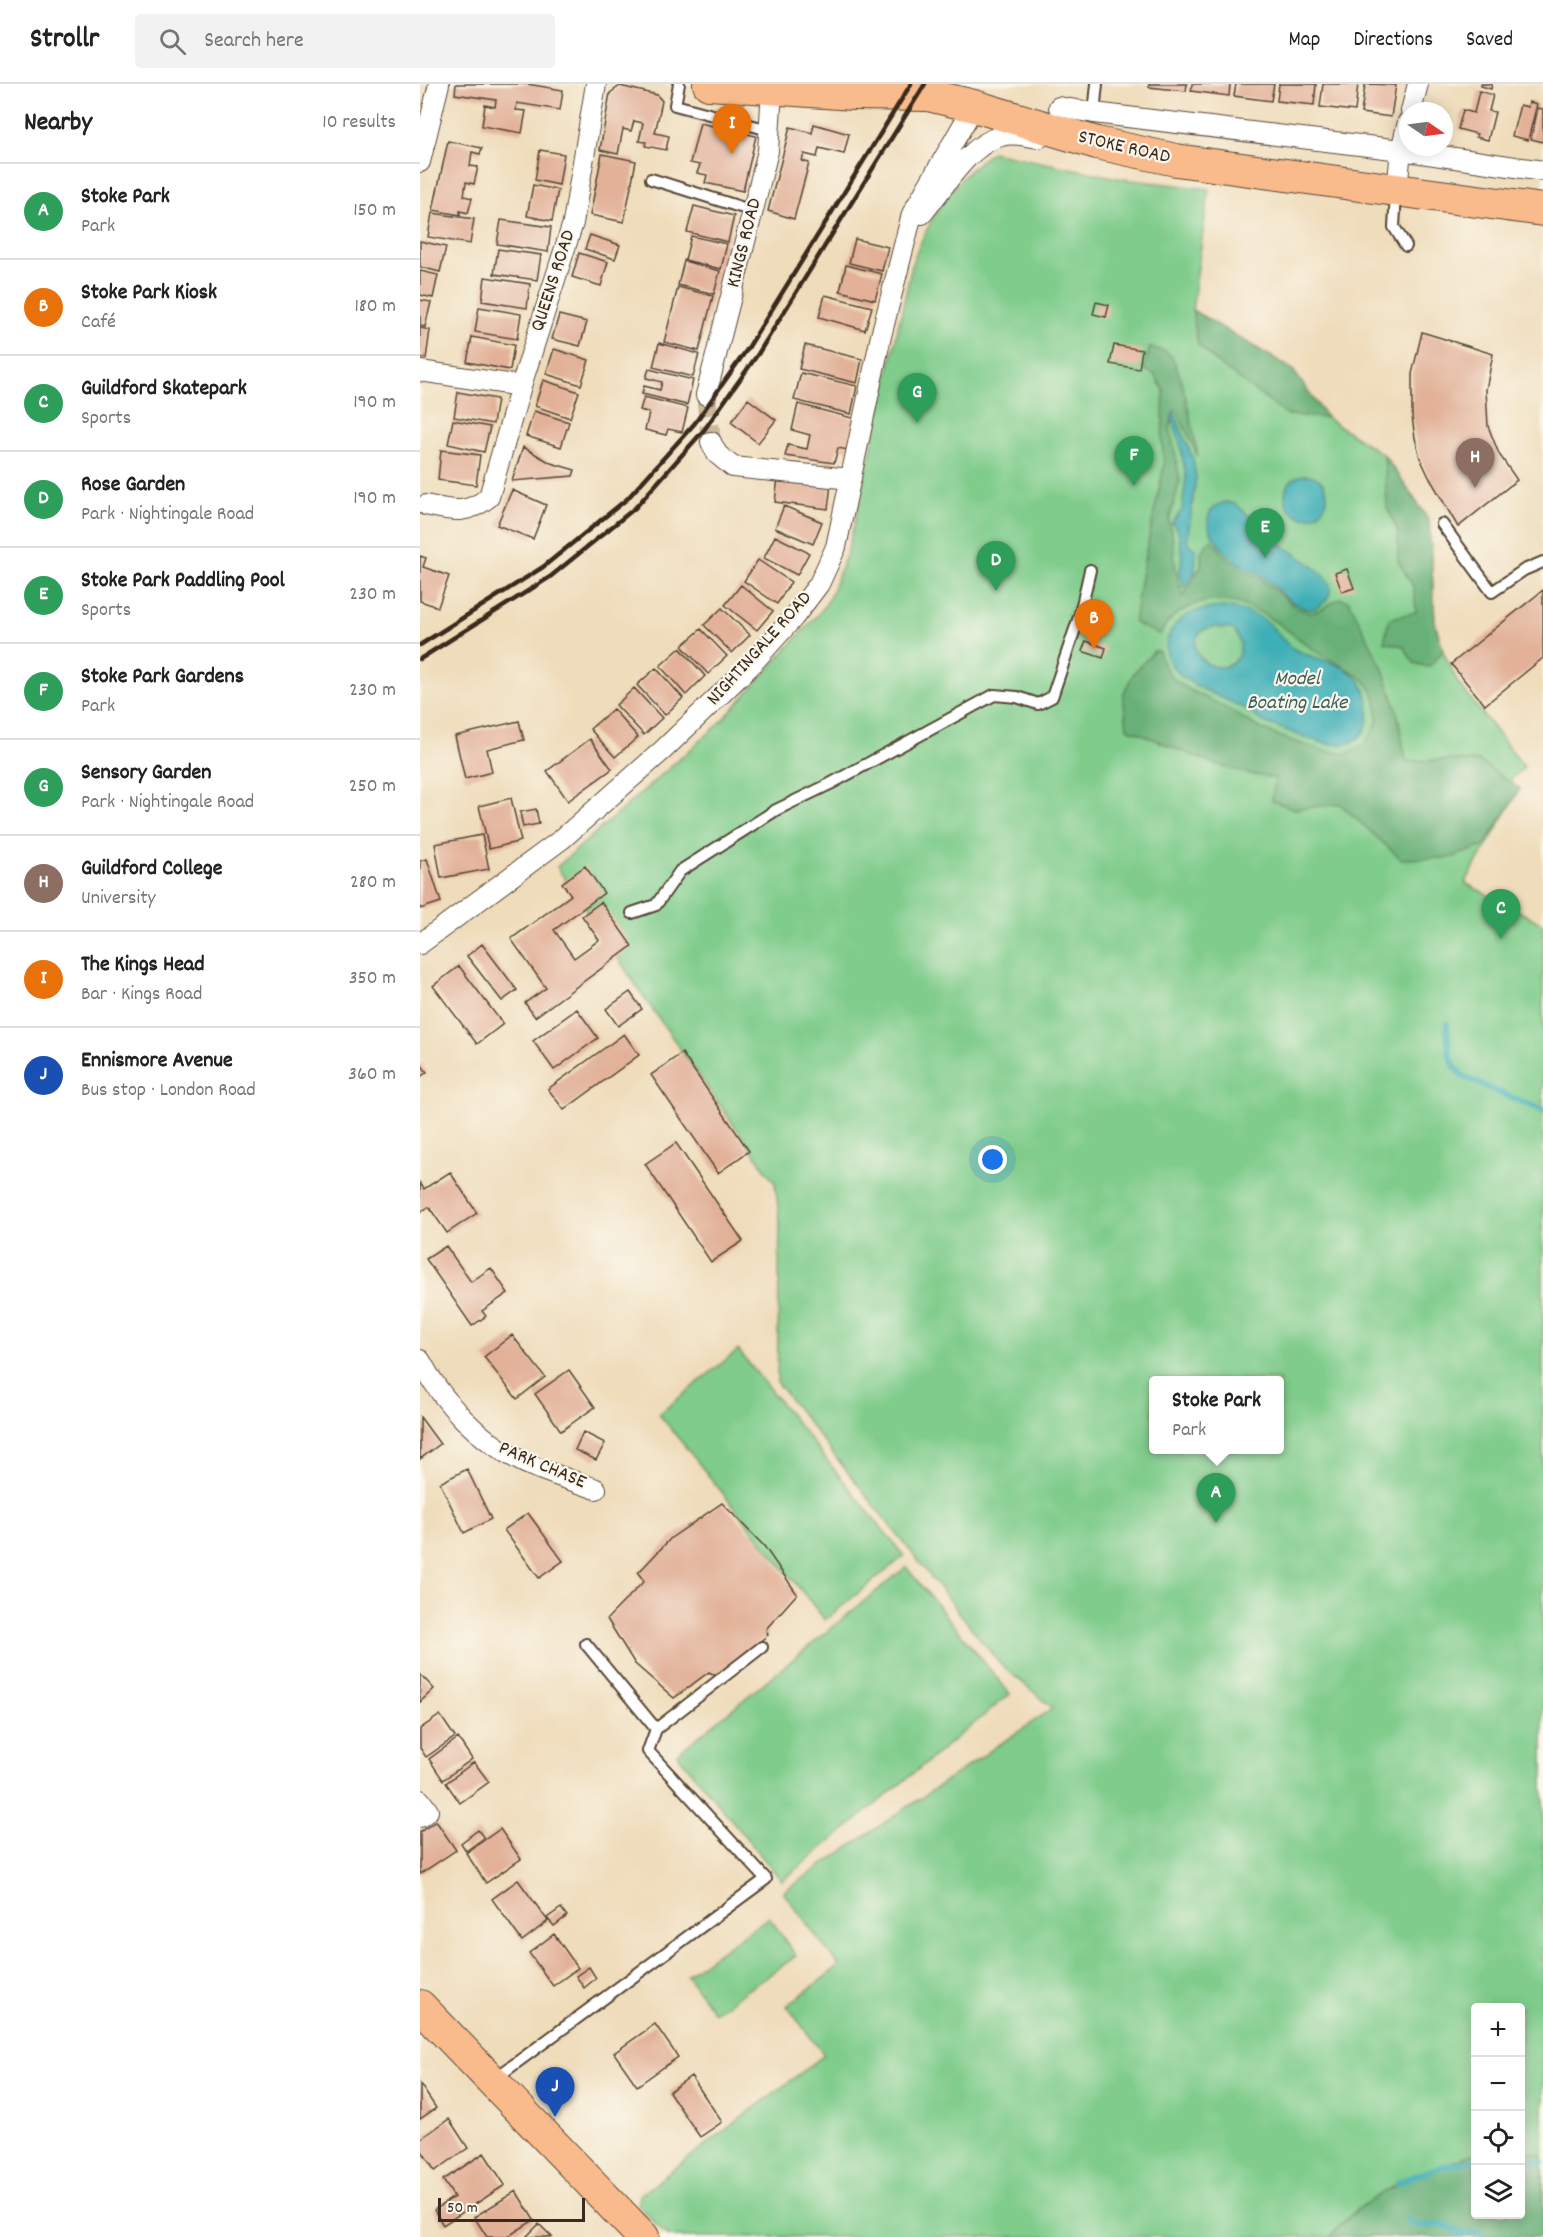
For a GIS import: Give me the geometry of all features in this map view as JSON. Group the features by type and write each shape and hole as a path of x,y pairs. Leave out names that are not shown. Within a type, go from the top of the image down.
{"main road":[{"name":"STOKE ROAD","path":"709,84 854,94 928,95 974,106 1096,143 1176,160 1543,210"},
{"path":"420,2006 643,2237"}],"street":[{"path":"420,162 439,84"},
{"name":"QUEENS ROAD","path":"426,505 456,511 476,507 489,497 520,386 573,223 596,84"},
{"path":"1413,102 1418,84"},
{"name":"KINGS ROAD","path":"706,395 768,151 769,130 788,88"},
{"name":"NIGHTINGALE ROAD","path":"420,944 562,839 663,750 750,666 795,617 819,584 836,547 881,336 912,214 974,106"},
{"name":"STOKE ROAD","path":"1059,107 1399,150"},
{"name":"NIGHTINGALE ROAD","path":"907,232 979,146 1001,135 1017,134 1042,138 1097,154 1136,161 1176,160"},
{"path":"1396,190 1400,156"},
{"name":"STOKE ROAD","path":"1442,156 1543,171"},
{"path":"420,371 520,386"},
{"path":"711,442 717,454 733,467 851,479"},
{"name":"PARK CHASE","path":"420,1360 429,1377 452,1407 492,1446 524,1462 597,1489"},
{"path":"420,1800 428,1811 420,1817"}],"lane":[{"path":"679,84 675,105 769,130"},
{"path":"1094,113 1097,84"},
{"path":"651,179 753,211"},
{"path":"1396,190 1394,226 1406,246"},
{"path":"1442,524 1492,592 1524,570 1543,562"},
{"path":"632,913 656,905 680,872 776,810 830,784 994,695 1017,696 1038,704 1052,697 1080,614 1090,570"},
{"path":"586,1644 656,1729"},
{"path":"493,2080 766,1879 648,1751 656,1729 762,1647"}],"green space":[{"path":"992,152 1123,179 1209,189 1192,310 1292,369 1327,418 1384,455 1429,520 1435,622 1443,651 1458,683 1524,767 1509,781 1520,789 1465,883 1543,924 1543,2237 668,2237 638,2205 640,2195 824,2055 787,2006 839,1966 783,1892 1053,1708 1000,1664 777,1383 780,1223 775,1183 648,1003 557,867 718,725 828,601 847,553 856,517 913,261 935,215 955,187 978,162"},
{"path":"1192,310 1292,369 1327,418 1287,415 1216,362 1198,345"},
{"path":"1150,347 1168,353 1178,371 1198,457 1177,411 1174,411 1170,428 1180,480 1169,521 1175,565 1183,597 1201,566 1201,552 1211,539 1240,569 1259,578 1297,608 1311,613 1340,598 1349,601 1383,669 1397,711 1406,761 1479,761 1520,789 1484,846 1450,858 1401,859 1340,804 1295,809 1272,801 1275,778 1218,765 1127,728 1123,695 1133,674 1154,651 1159,651 1169,674 1185,687 1264,730 1308,746 1333,752 1351,752 1363,745 1377,722 1375,697 1363,679 1323,656 1257,611 1225,601 1209,601 1181,611 1166,625 1160,635 1134,623 1141,576 1164,465 1162,442 1164,391 1155,375 1144,369"},
{"path":"1384,455 1429,520 1435,622 1443,651 1429,667 1414,663 1403,646 1384,642 1389,619 1416,612 1414,588 1398,561 1398,532 1387,507"},
{"path":"738,1350 904,1556 825,1620 659,1414"},
{"path":"906,1567 1010,1694 782,1881 677,1754"},
{"path":"769,1917 796,1956 714,2013 687,1975"},
{"path":"1525,2151 1543,2155 1543,2237 1330,2237 1360,2207 1378,2195 1435,2168 1471,2155 1471,2219 1525,2219"}],"water":[{"path":"1174,412 1193,459 1196,478 1187,542 1196,550 1195,572 1184,588 1180,572 1182,554 1178,530 1172,523 1182,510 1186,477 1180,443 1172,417"},
{"path":"1306,475 1321,481 1327,496 1321,511 1306,517 1291,511 1285,496 1291,481"},
{"path":"1226,502 1236,504 1277,541 1327,579 1330,590 1321,605 1312,609 1301,607 1259,574 1242,566 1226,552 1212,534 1208,524 1209,515 1214,507"},
{"name":"Model Boating Lake","path":"1226,607 1259,617 1268,623 1287,644 1301,653 1350,671 1361,684 1368,702 1367,723 1358,738 1349,743 1336,745 1302,736 1262,721 1247,710 1190,682 1177,672 1169,660 1166,647 1176,624 1195,612","holes":["1214,627 1232,629 1240,646 1240,652 1234,662 1221,667 1206,663 1198,655 1195,645 1200,632"]}],"building":[{"path":"456,84 527,84 563,90 560,110 517,103 516,110 526,111 522,133 482,126 485,105 495,107 496,100 455,94"},
{"path":"1149,84 1187,84 1186,91 1149,87"},
{"path":"1192,84 1230,84 1229,96 1191,91"},
{"path":"1236,84 1274,84 1271,101 1234,96"},
{"path":"1279,84 1316,84 1314,105 1277,101"},
{"path":"1323,84 1358,84 1355,111 1320,107"},
{"path":"1481,84 1492,84 1491,89 1481,86"},
{"path":"1365,85 1396,85 1391,117 1361,113"},
{"path":"620,86 657,95 662,101 655,133 669,136 666,150 645,146 646,142 639,141 643,123 634,121 631,131 623,129 618,154 600,150 610,93"},
{"path":"1479,91 1493,95 1489,111 1495,112 1488,140 1476,137 1477,134 1458,129 1463,110 1474,113"},
{"path":"1529,102 1537,104 1528,140 1512,136 1520,105 1528,107"},
{"path":"1538,108 1543,109 1543,142 1531,139"},
{"path":"700,123 756,136 743,191 705,183 707,175 697,173 700,165 690,163"},
{"path":"814,124 849,134 844,154 819,148 817,157 804,154 802,161 809,163 794,219 768,211 790,127 812,133"},
{"path":"448,141 482,148 480,154 472,152 470,166 478,167 474,184 466,182 464,196 472,198 468,213 460,211 460,215 433,210"},
{"path":"540,150 564,154 559,185 535,180"},
{"path":"602,154 636,161 624,222 590,215"},
{"path":"533,185 558,190 552,221 527,216"},
{"path":"694,206 734,216 728,242 687,232"},
{"path":"432,213 474,219 470,244 428,237"},
{"path":"501,220 551,227 548,252 497,244"},
{"path":"590,235 620,245 615,259 585,249"},
{"path":"691,236 727,244 721,269 685,260"},
{"path":"855,239 888,247 882,271 849,263"},
{"path":"420,241 446,247 440,272 420,267"},
{"path":"498,249 541,255 537,280 494,274"},
{"path":"579,253 608,262 601,286 572,277"},
{"path":"684,261 720,271 714,294 678,285"},
{"path":"846,265 882,274 875,300 840,291"},
{"path":"420,271 438,275 433,298 420,295"},
{"path":"485,277 530,284 527,308 482,301"},
{"path":"678,287 713,296 699,351 664,342"},
{"path":"825,295 872,307 865,330 819,317"},
{"path":"420,300 431,302 425,327 420,326"},
{"path":"1096,302 1109,305 1106,317 1093,314"},
{"path":"479,307 521,314 517,339 475,332"},
{"path":"559,315 587,322 580,346 552,339"},
{"path":"420,328 430,330 426,359 420,358"},
{"path":"1422,332 1493,354 1486,390 1488,426 1499,454 1517,480 1458,527 1429,477 1420,458 1415,438 1412,417 1412,374"},
{"path":"472,337 514,345 510,370 467,362"},
{"path":"659,343 699,354 693,377 653,367"},
{"path":"805,345 862,359 857,383 799,369"},
{"path":"1114,345 1142,350 1139,369 1110,364"},
{"path":"554,349 589,360 581,385 546,374"},
{"path":"649,369 693,380 687,405 642,394 644,386 660,390 662,382 646,378"},
{"path":"801,373 857,386 851,414 794,400"},
{"path":"543,380 579,392 570,418 535,406"},
{"path":"458,392 497,399 493,424 454,417"},
{"path":"644,397 688,408 682,432 668,429 666,435 645,430 649,413 640,410"},
{"path":"748,399 776,420 758,443 731,422"},
{"path":"798,404 856,419 848,450 838,448 834,463 785,456 788,445 807,449 810,435 792,430"},
{"path":"534,411 569,422 561,447 526,436"},
{"path":"453,420 490,427 484,452 448,444"},
{"path":"523,447 551,463 575,470 573,476 512,481"},
{"path":"441,450 480,455 476,485 438,480"},
{"path":"778,478 831,484 828,509 775,502"},
{"path":"512,490 546,505 533,539 497,525"},
{"path":"784,506 822,522 813,544 775,528"},
{"path":"775,536 809,553 797,575 764,558"},
{"path":"420,556 426,558 423,567 449,576 438,607 420,601"},
{"path":"758,560 791,582 777,604 744,581"},
{"path":"1347,569 1354,588 1342,592 1335,573"},
{"path":"741,585 773,611 757,630 725,605"},
{"path":"1543,590 1543,658 1485,705 1451,664"},
{"path":"722,608 750,635 732,653 704,625"},
{"path":"701,629 727,656 708,674 682,646"},
{"path":"1086,641 1106,648 1103,658 1082,651"},
{"path":"680,648 705,676 686,695 660,666"},
{"path":"656,668 683,698 665,715 637,685"},
{"path":"634,688 662,718 644,735 616,705"},
{"path":"613,709 638,737 615,757 590,729"},
{"path":"519,721 524,740 487,749 492,772 465,779 455,736"},
{"path":"590,739 612,769 568,801 547,771"},
{"path":"511,798 521,841 489,849 479,806"},
{"path":"536,809 539,824 523,827 520,812"},
{"path":"482,835 489,869 441,878 435,844"},
{"path":"427,859 441,902 420,909 420,861"},
{"path":"585,866 604,893 554,930 574,958 599,940 582,916 601,902 632,946 535,1017 525,1003 546,988 511,939 571,895 562,883"},
{"path":"482,944 517,990 502,1001 467,956"},
{"path":"459,966 503,1024 477,1044 433,986"},
{"path":"630,992 642,1009 618,1026 606,1009"},
{"path":"577,1009 598,1038 554,1070 533,1041"},
{"path":"624,1034 639,1055 564,1110 548,1089"},
{"path":"682,1053 749,1151 718,1173 651,1075"},
{"path":"420,1063 427,1072 420,1077"},
{"path":"676,1143 743,1241 711,1262 645,1164"},
{"path":"450,1172 477,1213 447,1233 429,1207 422,1211 420,1208 420,1183 424,1189"},
{"path":"446,1246 471,1282 491,1268 508,1293 482,1311 486,1316 472,1326 426,1259"},
{"path":"512,1335 545,1377 517,1399 484,1357"},
{"path":"569,1370 595,1407 561,1431 535,1394"},
{"path":"420,1417 440,1444 420,1459"},
{"path":"583,1432 605,1443 596,1460 575,1450"},
{"path":"467,1469 491,1519 464,1533 440,1483"},
{"path":"722,1503 764,1546 797,1594 766,1629 768,1635 716,1676 709,1672 674,1698 635,1664 607,1619 644,1581 638,1573 671,1538"},
{"path":"528,1513 563,1561 539,1578 504,1530"},
{"path":"420,1674 434,1689 420,1702"},
{"path":"440,1715 455,1737 426,1757 420,1748 420,1729"},
{"path":"458,1738 472,1759 443,1780 429,1759"},
{"path":"474,1762 489,1782 460,1803 446,1783"},
{"path":"436,1821 456,1850 420,1874 420,1832"},
{"path":"500,1829 521,1859 486,1883 466,1853"},
{"path":"478,1830 484,1838 466,1851 461,1843"},
{"path":"518,1880 548,1921 522,1941 492,1899"},
{"path":"561,1908 567,1916 554,1926 547,1918"},
{"path":"554,1934 578,1968 553,1986 529,1953"},
{"path":"589,1967 596,1978 584,1988 576,1976"},
{"path":"655,2024 678,2057 637,2086 614,2053"},
{"path":"691,2076 722,2122 700,2137 669,2092"},
{"path":"420,2084 436,2108 420,2119"},
{"path":"449,2119 468,2148 435,2171 420,2148 420,2139"},
{"path":"484,2153 505,2185 443,2225 434,2210 454,2197 443,2180"},
{"path":"516,2191 534,2220 507,2237 487,2237 474,2217"},
{"path":"539,2224 552,2237 526,2237"}],"waterway":[{"path":"1447,1024 1450,1056 1460,1073 1486,1087 1543,1110"},
{"path":"1398,2182 1440,2167 1471,2161"},
{"path":"1525,2161 1543,2163"},
{"path":"1407,2219 1414,2226 1446,2225 1461,2233 1478,2233 1482,2237"}],"tunnel":[{"path":"706,395 711,442"}],"railway":[{"path":"420,645 543,567 627,499 695,423 748,348 911,84"},
{"path":"420,659 550,577 635,508 704,430 758,354 925,84"}],"place":[{"name":"The Kings Head","path":"732,154"},
{"name":"Sensory Garden","path":"917,423"},
{"name":"Stoke Park Gardens","path":"1134,486"},
{"name":"Guildford College","path":"1475,488"},
{"name":"Stoke Park Paddling Pool","path":"1265,558"},
{"name":"Rose Garden","path":"996,591"},
{"name":"Stoke Park Kiosk","path":"1094,649"},
{"name":"Guildford Skatepark","path":"1501,939"},
{"name":"Stoke Park","path":"1216,1523"},
{"name":"Ennismore Avenue","path":"555,2117"}]}
